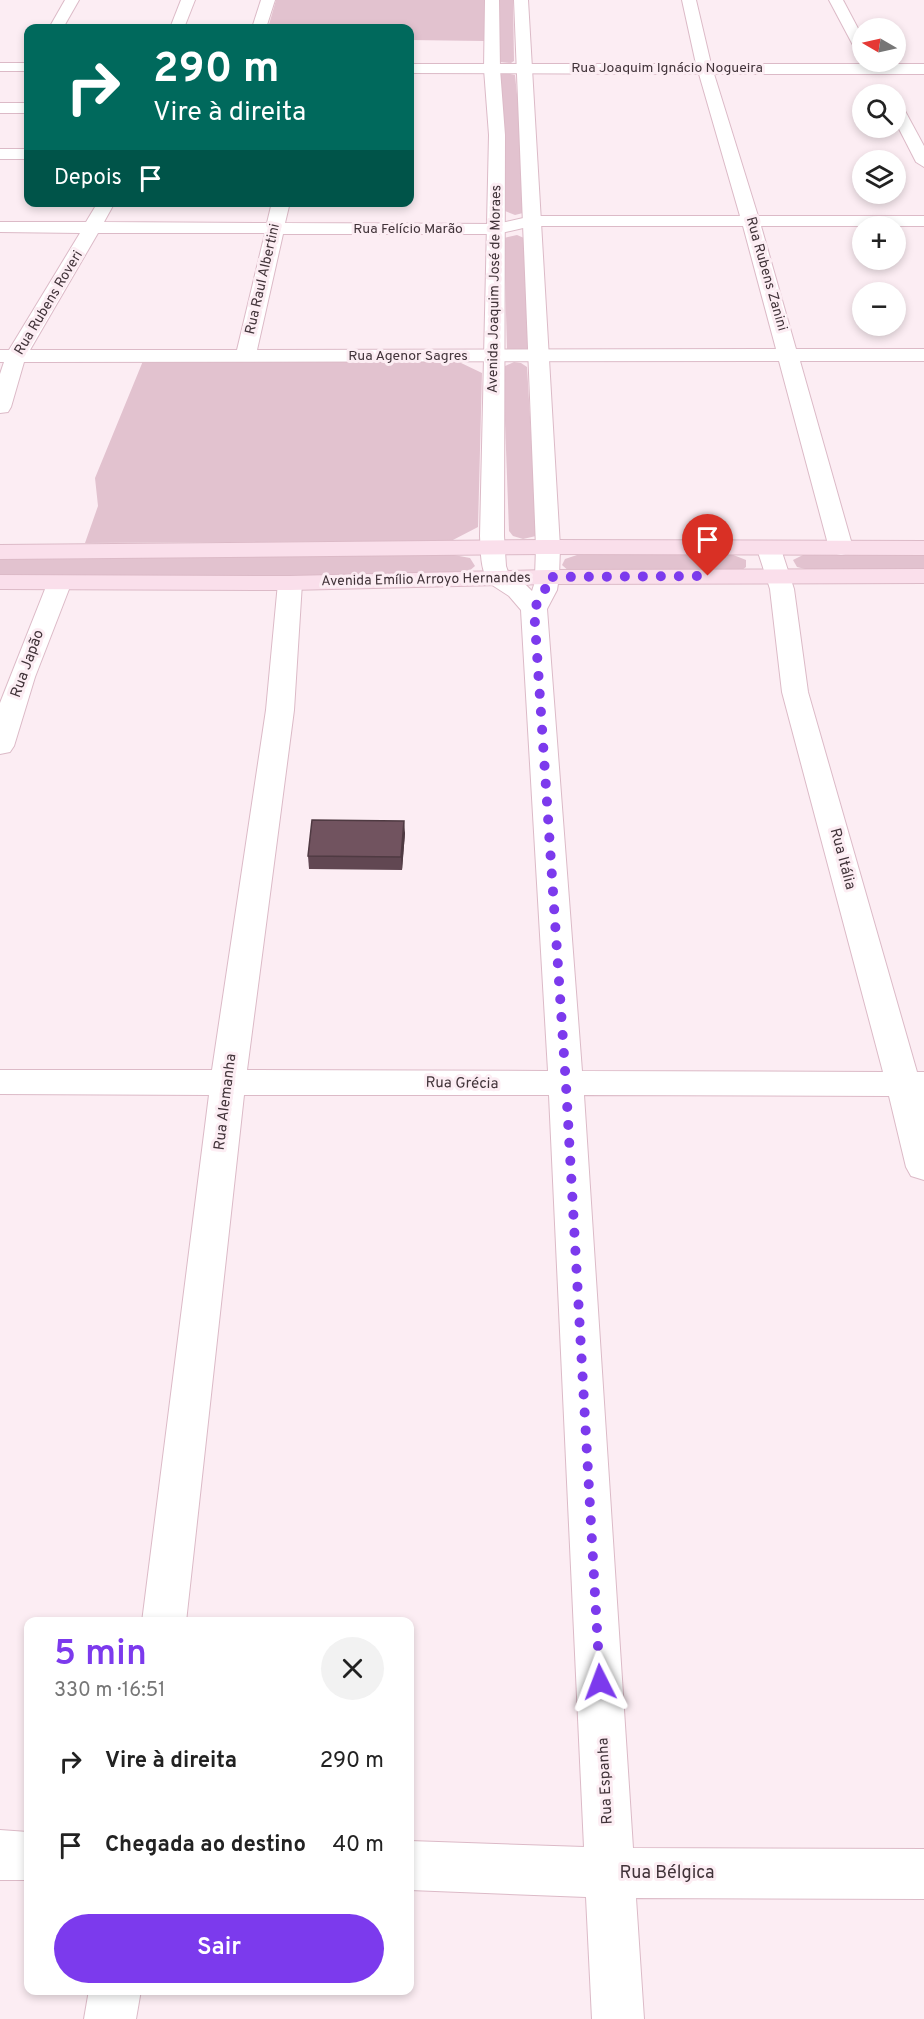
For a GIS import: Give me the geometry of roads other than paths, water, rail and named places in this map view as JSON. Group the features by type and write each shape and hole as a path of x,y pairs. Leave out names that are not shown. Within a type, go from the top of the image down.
{"main road":[{"name":"Avenida Emílio Arroyo Hernandes","path":"0,552 548,547 924,576"},
{"name":"Avenida Emílio Arroyo Hernandes","path":"0,582 290,583 547,577 773,563 841,548 924,548"}],"street":[{"path":"58,24 72,0"},
{"path":"179,24 188,0"},
{"path":"261,24 268,0"},
{"name":"Avenida Joaquim José de Moraes","path":"492,0 492,69 497,135 493,548 498,578"},
{"path":"521,0 548,547 547,577"},
{"name":"Rua Rubens Zanini","path":"689,0 705,69 751,221 841,548"},
{"path":"836,0 852,30"},
{"name":"Rua Joaquim Ignácio Nogueira","path":"414,69 705,69 852,65"},
{"path":"0,67 24,67"},
{"name":"Rua Joaquim Ignácio Nogueira","path":"906,68 924,69"},
{"path":"0,108 24,108"},
{"path":"906,129 924,162"},
{"path":"0,154 24,154"},
{"name":"Rua Rubens Roveri","path":"0,407 8,356 94,228 104,207"},
{"name":"Rua Raul Albertini","path":"246,355 279,207"},
{"name":"Rua Felício Marão","path":"0,227 275,230 497,229 531,221 924,221"},
{"name":"Rua Agenor Sagres","path":"8,356 924,355"},
{"name":"Rua Itália","path":"773,563 782,589 795,692 914,1083 924,1167"},
{"name":"Rua Espanha","path":"547,577 545,590 534,609 566,1085 618,2019"},
{"path":"498,578 518,591 534,609"},
{"name":"Rua Alemanha","path":"165,1617 228,1081 280,710 290,583"},
{"name":"Rua Japão","path":"0,746 22,677 59,584"},
{"name":"Rua Grécia","path":"0,1082 228,1081 566,1085 914,1083"},
{"path":"0,1856 24,1856"},
{"name":"Rua Bélgica","path":"414,1866 611,1873 924,1874"},
{"path":"110,2019 114,1995"}]}
